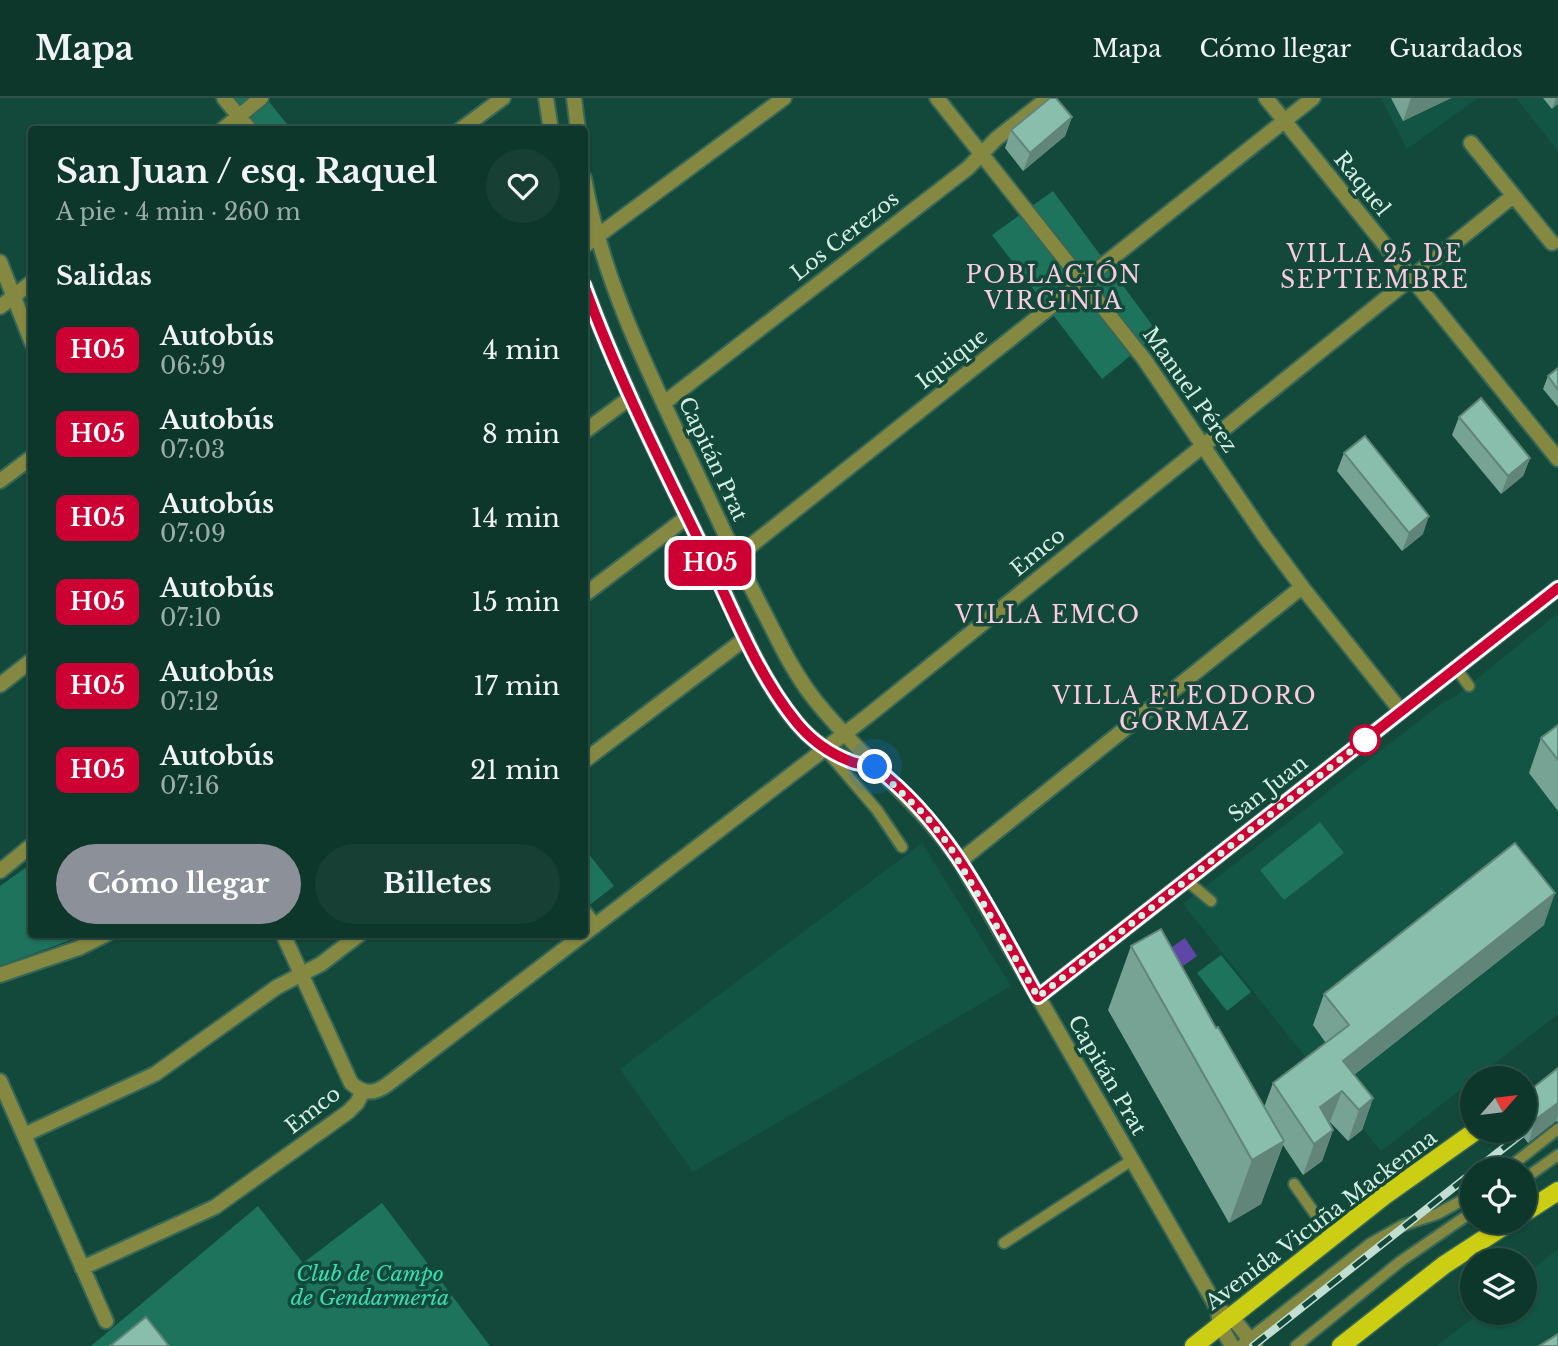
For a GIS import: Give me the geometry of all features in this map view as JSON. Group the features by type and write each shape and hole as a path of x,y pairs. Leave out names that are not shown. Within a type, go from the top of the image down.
{"main road":[{"name":"Avenida Vicuña Mackenna","path":"1194,1346 1223,1318 1460,1142"},
{"path":"1537,1205 1558,1191"},
{"path":"1341,1346 1444,1265 1492,1234"}],"street":[{"path":"224,98 247,126"},
{"path":"227,126 261,98"},
{"path":"465,126 503,98"},
{"path":"547,98 550,126"},
{"path":"574,98 578,126"},
{"path":"588,243 785,98"},
{"name":"Manuel Pérez","path":"937,98 1144,359 1265,537 1401,711"},
{"name":"Los Cerezos","path":"664,403 968,168 996,139 1048,98"},
{"name":"Raquel","path":"1266,98 1558,459"},
{"name":"Iquique","path":"715,574 1313,98"},
{"path":"1471,143 1552,243"},
{"name":"Capitán Prat","path":"588,196 597,237 610,276 664,403 736,557 793,668 814,699 875,767 926,816 960,861 1223,1318"},
{"name":"Emco","path":"588,931 844,733 1513,196"},
{"path":"0,262 28,333"},
{"path":"0,307 28,285"},
{"name":"Capitán Prat","path":"588,295 631,397 687,517 746,638 789,713 809,736 824,748 854,763 875,767"},
{"path":"588,429 631,397"},
{"path":"0,481 28,460"},
{"path":"588,592 687,517"},
{"path":"960,861 1302,587"},
{"name":"San Juan","path":"1038,997 1558,588"},
{"path":"588,758 746,638"},
{"path":"0,685 28,663"},
{"path":"0,871 28,848"},
{"path":"0,975 79,948 99,938"},
{"path":"285,938 351,1083 363,1091"},
{"path":"24,1135 155,1074 277,987 321,964 355,938"},
{"name":"Emco","path":"82,1268 215,1206 348,1112 363,1091 380,1090 579,938"},
{"path":"0,1081 106,1321"},
{"path":"1223,1318 1248,1343"},
{"path":"1223,1318 1231,1346"}],"lane":[{"path":"1457,668 1469,686"},
{"name":"Capitán Prat","path":"824,748 889,825 902,847"},
{"path":"1186,880 1211,901"},
{"path":"1522,1157 1558,1129"},
{"path":"1537,1170 1558,1155"},
{"path":"1004,1242 1132,1160"},
{"path":"1294,1184 1332,1238"},
{"path":"1248,1343 1371,1243 1401,1226 1437,1214 1460,1202"},
{"path":"1296,1346 1401,1261 1460,1220"}],"shaded area":[{"path":"1381,98 1478,98 1407,149"},
{"path":"1516,98 1558,98 1558,151"},
{"path":"1558,613 1558,1014 1491,1066 1460,1066 1460,1090 1381,1151 1183,904 1441,704 1457,695"},
{"path":"922,843 1011,986 693,1172 620,1069"},
{"path":"1185,938 1197,956 1152,988 1139,970"},
{"path":"1558,1249 1558,1346 1437,1346 1464,1325 1537,1325 1537,1266"}],"green space":[{"path":"233,98 266,98 289,126 256,126"},
{"path":"1053,191 1158,333 1102,379 992,235"},
{"path":"1320,822 1344,853 1284,900 1260,870"},
{"path":"588,853 614,886 588,906"},
{"path":"28,866 28,938 76,938 0,966 0,886"},
{"path":"1221,955 1251,992 1227,1011 1197,973"},
{"name":"Club de Campo de Gendarmería","path":"382,1203 490,1346 91,1346 258,1206 303,1263"}],"building":[{"path":"1050,98 1056,98 1072,117 1030,153 1011,130"},
{"path":"1558,368 1558,390 1548,376"},
{"path":"1481,398 1530,458 1508,476 1459,417"},
{"path":"1365,436 1429,516 1409,533 1344,453"},
{"path":"1558,725 1558,760 1541,738"},
{"path":"1515,843 1555,893 1343,1061 1373,1098 1359,1110 1342,1091 1320,1107 1333,1130 1314,1144 1273,1083 1349,1025 1324,994"},
{"path":"1161,929 1216,1028 1218,1027 1284,1141 1252,1160 1131,946"},
{"path":"1558,1068 1558,1103 1537,1118 1537,1085"},
{"path":"146,1317 169,1346 110,1346"},
{"path":"1558,1334 1558,1346 1539,1346"}],"railway":[{"path":"1492,1157 1558,1105"},
{"path":"1253,1346 1460,1182"}],"bus line":[{"name":"H05","path":"588,295 631,397 687,517 746,638 778,696 809,736 839,756 854,763 875,767 926,816 960,861 1038,997 1558,588"}],"district":[{"name":"VILLA 25 DE SEPTIEMBRE","path":"1375,267"},
{"name":"POBLACIÓN VIRGINIA","path":"1054,288"},
{"name":"VILLA EMCO","path":"1048,615"},
{"name":"VILLA ELEODORO GORMAZ","path":"1185,709"}],"route":[{"path":"875,767 926,816 949,845 1038,997 1365,740"}]}
